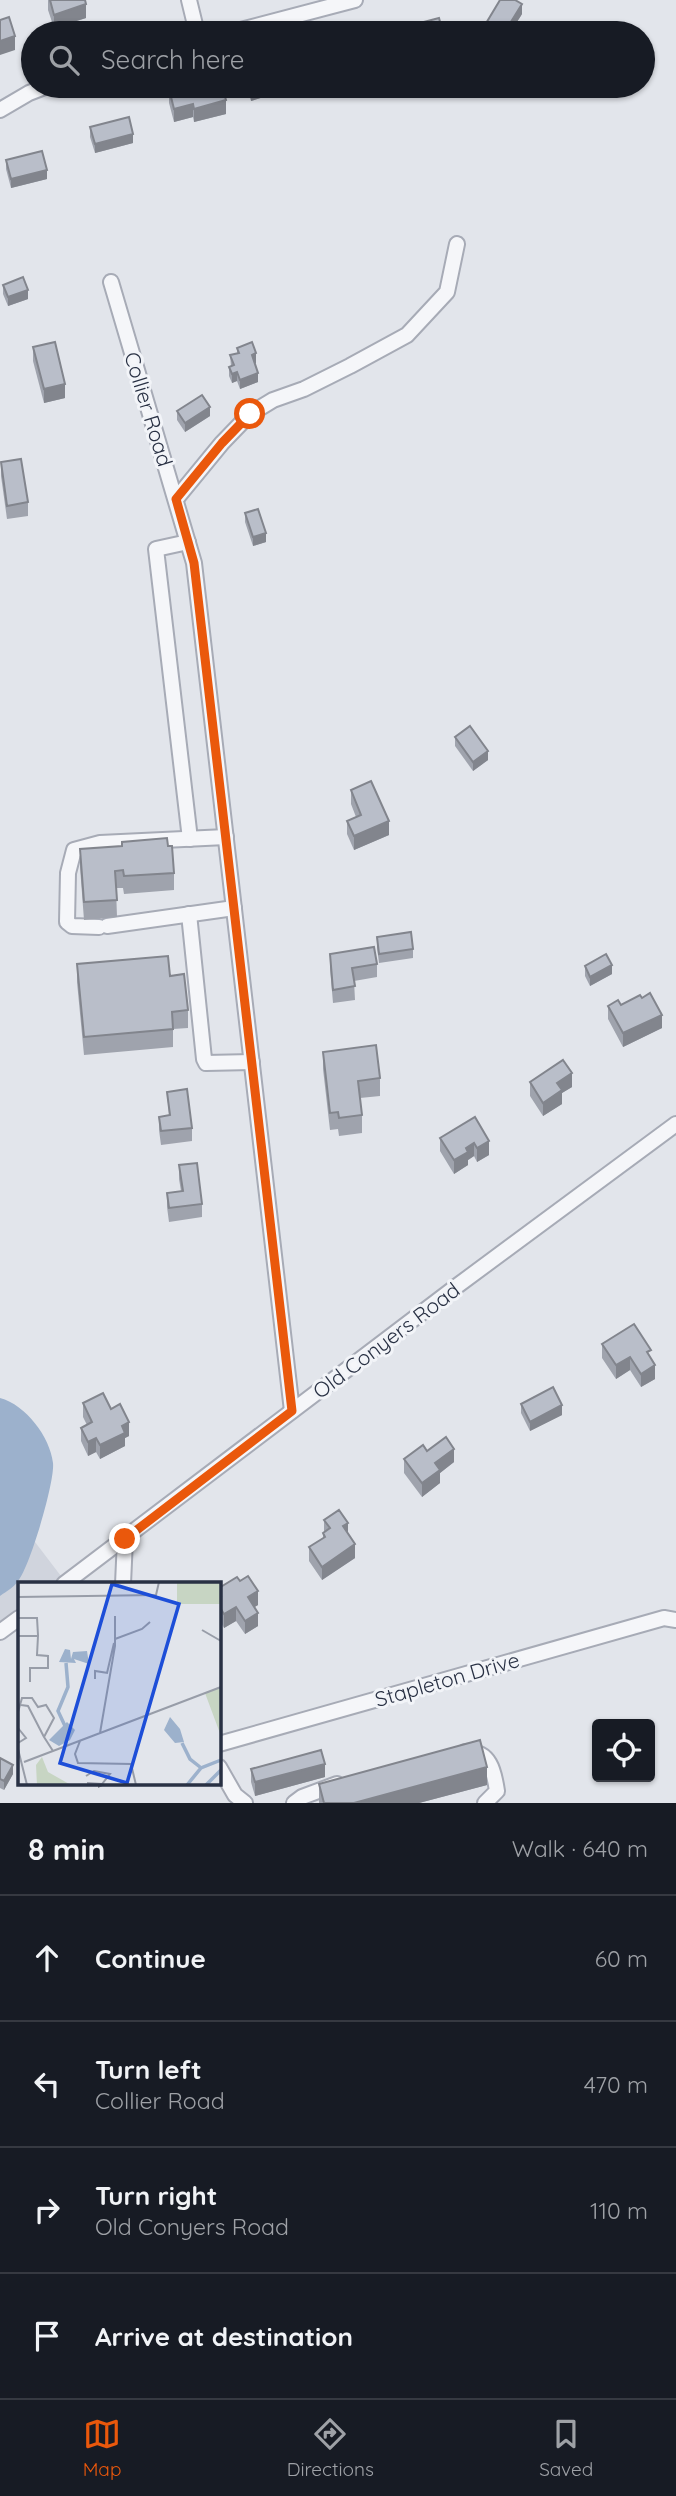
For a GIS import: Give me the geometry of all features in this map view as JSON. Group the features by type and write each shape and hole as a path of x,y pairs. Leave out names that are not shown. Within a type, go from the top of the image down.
{"street":[{"path":"189,0 194,21"},
{"path":"275,21 355,0"},
{"path":"0,110 21,98"},
{"path":"176,499 250,414 273,400 304,389 407,335 447,292 457,244"},
{"name":"Collier Road","path":"111,282 194,563 292,1411"},
{"path":"188,542 156,549 190,839"},
{"path":"226,837 100,843 74,850 68,873 67,922 72,926 103,927 234,908"},
{"path":"189,914 204,1059 206,1063 252,1062"},
{"name":"Old Conyers Road","path":"67,1582 676,1124"},
{"path":"123,1582 125,1539"},
{"name":"Stapleton Drive","path":"220,1744 664,1618 676,1620"},
{"path":"0,1632 18,1619"},
{"path":"452,1755 472,1752 483,1755 491,1764 497,1791 485,1803"},
{"path":"220,1769 234,1795 245,1803"},
{"path":"294,1803 332,1785 356,1779"}],"shaded area":[{"path":"0,1496 65,1582 18,1582 18,1623 0,1636"}],"water":[{"path":"0,1398 19,1407 35,1423 51,1453 53,1472 36,1539 25,1569 18,1581 0,1596"}],"building":[{"path":"50,0 85,0 86,4 54,15"},
{"path":"500,0 515,0 522,4 511,21 487,21"},
{"path":"9,17 15,36 0,41 0,20"},
{"path":"171,98 226,100 194,109 193,104 174,109"},
{"path":"129,117 133,134 95,144 90,127"},
{"path":"42,151 47,170 11,179 6,160"},
{"path":"23,277 28,290 8,297 3,285"},
{"path":"55,342 65,384 44,389 33,347"},
{"path":"252,342 256,353 252,355 258,373 240,380 237,372 232,374 229,367 234,365 230,355 239,353 237,348"},
{"path":"202,395 210,407 185,423 177,411"},
{"path":"21,459 28,502 7,506 1,462"},
{"path":"258,509 266,533 253,537 245,513"},
{"path":"470,726 488,751 473,762 455,737"},
{"path":"371,781 389,821 354,836 347,821 361,815 351,790"},
{"path":"167,838 168,846 172,846 174,873 124,876 123,870 115,871 117,900 84,902 80,849 122,846 122,842"},
{"path":"411,932 413,949 379,954 377,937"},
{"path":"374,947 377,964 352,968 355,986 333,990 330,954"},
{"path":"606,954 612,965 590,977 585,966"},
{"path":"168,956 170,976 184,974 188,1010 172,1012 173,1029 84,1037 77,964"},
{"path":"650,993 662,1015 623,1033 608,1006 618,1000 621,1005"},
{"path":"376,1045 380,1078 358,1081 362,1115 339,1118 338,1112 330,1113 323,1052"},
{"path":"563,1060 572,1073 557,1083 562,1090 543,1103 530,1082"},
{"path":"187,1089 192,1128 161,1131 159,1117 170,1115 167,1092"},
{"path":"475,1117 489,1141 477,1148 474,1143 466,1148 468,1152 454,1160 440,1138"},
{"path":"197,1163 202,1204 169,1208 167,1193 183,1191 179,1165"},
{"path":"634,1324 651,1350 647,1352 655,1365 641,1374 630,1357 616,1365 602,1344"},
{"path":"553,1387 562,1405 530,1422 521,1404"},
{"path":"103,1393 111,1409 120,1404 129,1422 122,1426 125,1433 100,1445 96,1438 88,1442 81,1428 92,1422 83,1403"},
{"path":"446,1437 454,1449 435,1463 440,1470 422,1483 404,1459 423,1445 427,1451"},
{"path":"339,1510 348,1523 343,1526 355,1544 322,1567 309,1547 325,1537 323,1533 330,1528 324,1520"},
{"path":"248,1576 258,1591 248,1597 258,1613 245,1621 236,1607 224,1614 220,1608 220,1587 237,1577 240,1581"},
{"path":"480,1740 487,1767 354,1803 324,1803 319,1784"},
{"path":"321,1750 325,1764 255,1782 251,1769"},
{"path":"0,1758 13,1765 4,1781 0,1779"}],"route":[{"path":"125,1539 292,1411 194,563 176,499 201,466 250,414"}]}
